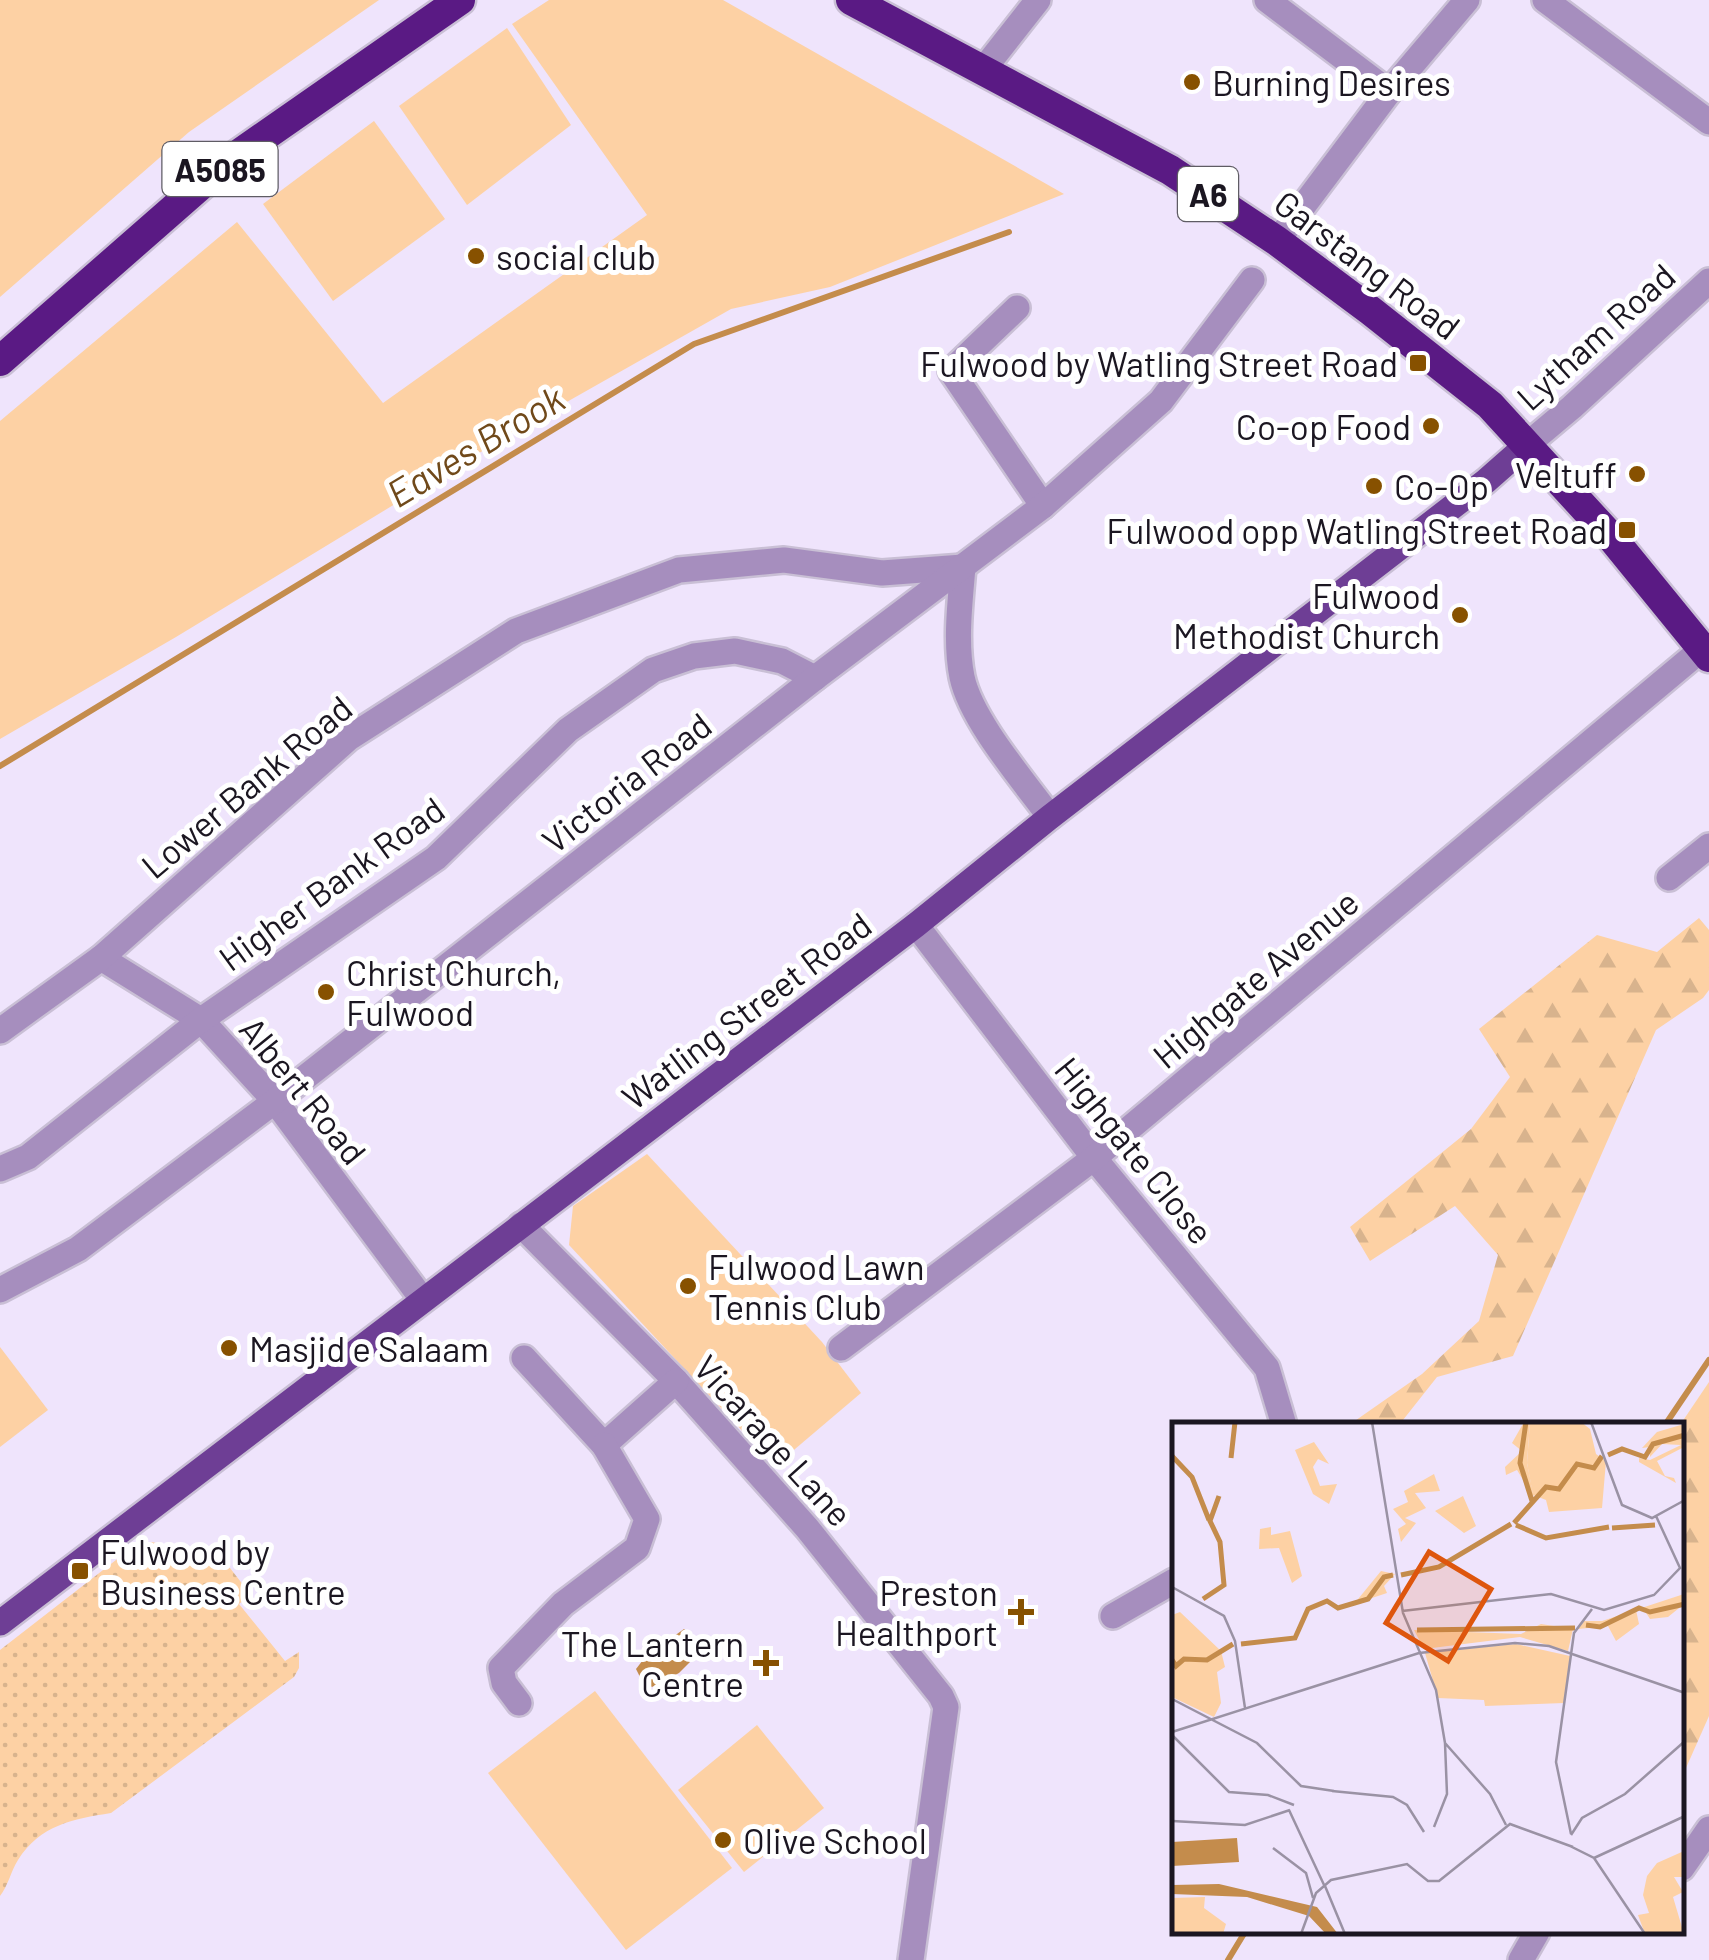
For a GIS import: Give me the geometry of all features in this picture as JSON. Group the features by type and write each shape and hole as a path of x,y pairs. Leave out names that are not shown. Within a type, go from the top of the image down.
{"highway":[{"name":"A5085","path":"0,361 226,163 460,0"},
{"name":"Garstang Road","path":"851,0 1170,170 1277,241 1490,405 1528,444 1706,653"}],"main road":[{"name":"Watling Street Road","path":"0,1623 916,925 1486,481 1528,444"}],"street":[{"path":"984,70 1038,0"},
{"path":"1267,0 1389,92"},
{"path":"1277,241 1389,92 1467,0"},
{"path":"1544,0 1709,122"},
{"name":"Victoria Road","path":"0,1290 78,1248 275,1101 815,678 1043,506 1161,400 1252,280"},
{"name":"Lytham Road","path":"1528,444 1709,280"},
{"path":"1017,308 951,370 1043,506"},
{"name":"Lower Bank Road","path":"0,1031 101,958 348,738 516,630 680,570 784,560 882,573 962,568"},
{"path":"962,568 958,633 967,694 1050,817"},
{"name":"Higher Bank Road","path":"0,1168 28,1157 201,1020 436,858 568,730 653,670 694,656 735,651 782,661 815,678"},
{"name":"Highgate Avenue","path":"841,1348 1094,1158 1706,653"},
{"path":"1669,878 1709,846"},
{"name":"Highgate Close","path":"916,925 1094,1158 1267,1368 1283,1422"},
{"name":"Albert Road","path":"101,958 201,1020 275,1101 423,1300"},
{"name":"Vicarage Lane","path":"522,1225 676,1381 807,1528 941,1696 946,1707 911,1960"},
{"path":"519,1703 504,1683 501,1668 562,1604 637,1548 647,1519 604,1445 524,1358"},
{"path":"604,1445 676,1381"},
{"path":"1114,1616 1172,1581"},
{"path":"1684,1865 1709,1829"},
{"path":"1521,1960 1535,1935"}],"green space":[{"path":"0,0 379,0 189,132 0,297"},
{"path":"549,0 723,0 1064,194 830,287 731,309 512,433 0,739 0,421 237,222 383,403 647,215 512,24"},
{"path":"507,28 571,125 467,205 399,106"},
{"path":"374,121 445,219 333,301 263,204"},
{"path":"1699,918 1709,930 1709,990 1656,1030 1513,1356 1437,1377 1405,1422 1353,1422 1422,1374 1479,1321 1498,1255 1455,1206 1370,1261 1350,1227 1471,1129 1510,1077 1479,1029 1597,935 1657,952"},
{"name":"Fulwood Lawn Tennis Club","path":"647,1154 822,1342 861,1393 775,1466 569,1245 573,1206"},
{"path":"0,1347 48,1410 0,1447"},
{"path":"1709,1382 1709,1716 1684,1772 1684,1422"},
{"path":"152,1542 230,1568 251,1595 239,1604 285,1661 299,1652 299,1668 294,1677 111,1813 71,1821 36,1839 18,1860 0,1896 0,1650 134,1546"},
{"path":"595,1691 732,1868 626,1950 488,1773"},
{"path":"757,1725 824,1808 744,1872 678,1790"}],"shaded area":[{"path":"684,1629 694,1637 699,1653 679,1673 652,1687 642,1681 636,1669 646,1656"}],"waterway":[{"name":"Eaves Brook","path":"0,766 694,344 1009,232"},
{"path":"1667,1422 1709,1360"},
{"path":"1228,1960 1243,1935"}],"place":[{"name":"Burning Desires","path":"1192,82"},
{"name":"social club","path":"476,256"},
{"name":"Fulwood by Watling Street Road","path":"1418,363"},
{"name":"Co-op Food","path":"1431,426"},
{"name":"Veltuff","path":"1637,474"},
{"name":"Co-Op","path":"1374,486"},
{"name":"Fulwood opp Watling Street Road","path":"1627,530"},
{"name":"Fulwood Methodist Church","path":"1460,615"},
{"name":"Christ Church, Fulwood","path":"326,992"},
{"name":"Fulwood Lawn Tennis Club","path":"688,1286"},
{"name":"Masjid e Salaam","path":"229,1348"},
{"name":"Fulwood by Business Centre","path":"80,1571"},
{"name":"Preston Healthport","path":"1021,1612"},
{"name":"The Lantern Centre","path":"766,1663"},
{"name":"Olive School","path":"723,1840"}]}
